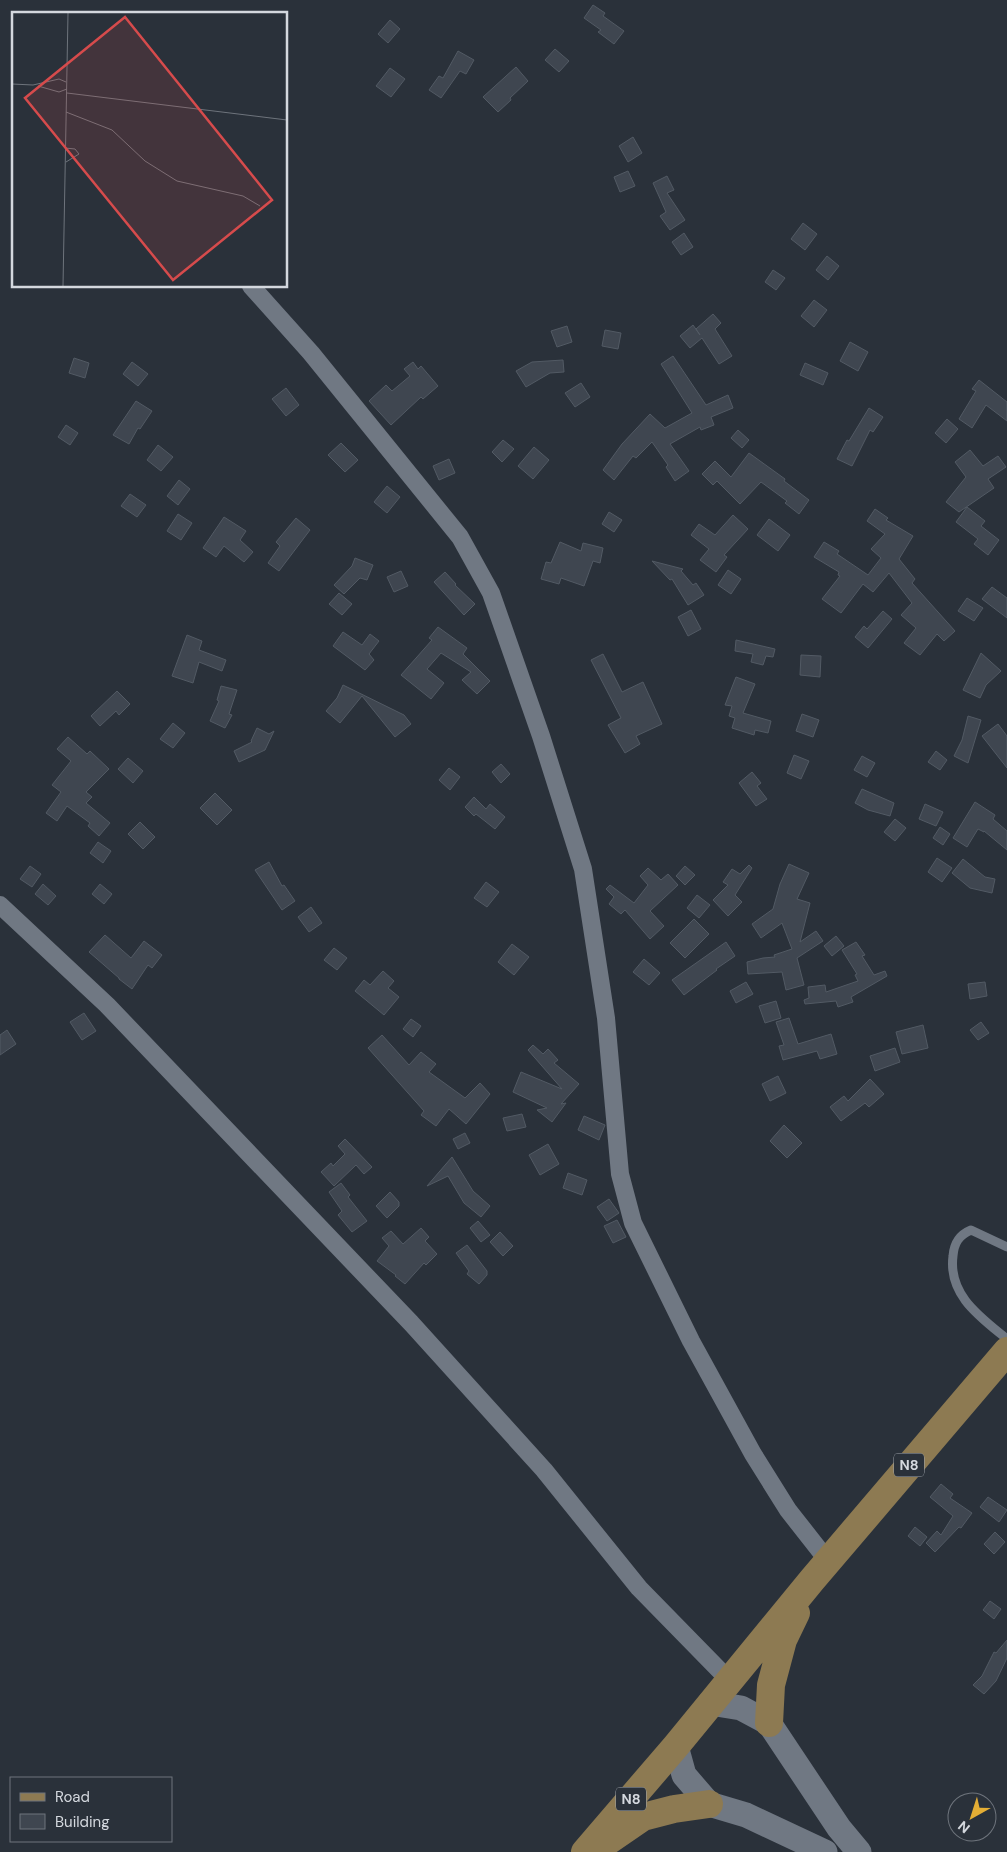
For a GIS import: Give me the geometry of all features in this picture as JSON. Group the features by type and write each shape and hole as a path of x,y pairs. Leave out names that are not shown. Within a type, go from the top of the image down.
{"main road":[{"name":"N8","path":"585,1852 1007,1351"},
{"path":"769,1723 771,1686 783,1640 820,1571"},
{"path":"710,1703 741,1708 769,1723 839,1828 859,1852"},
{"path":"676,1746 684,1775 709,1804"},
{"path":"591,1852 643,1818 674,1809 709,1804 746,1814 825,1852"}],"street":[{"path":"253,288 311,353 460,537 491,593 541,736 583,869 606,1018 620,1174 633,1223 691,1341 753,1454 788,1510 820,1571"},
{"path":"0,905 107,1005 411,1322 544,1470 639,1588 729,1680"}],"lane":[{"path":"1007,1247 971,1230 958,1238 954,1247 952,1271 957,1288 966,1303 1007,1339"}],"building":[{"path":"593,5 605,13 603,16 624,31 614,44 598,32 601,30 584,18"},
{"path":"390,20 400,29 388,43 378,34"},
{"path":"555,49 569,61 559,72 545,60"},
{"path":"458,51 474,60 466,74 460,71 441,98 429,90 439,76 443,78"},
{"path":"516,67 528,81 498,112 483,97"},
{"path":"390,68 405,79 391,97 376,86"},
{"path":"633,137 642,153 628,162 619,146"},
{"path":"628,171 635,186 620,192 614,177"},
{"path":"667,176 674,190 667,193 685,220 670,230 660,216 666,212 653,183"},
{"path":"803,223 817,234 805,250 791,239"},
{"path":"684,233 693,247 681,255 672,242"},
{"path":"827,256 839,266 828,280 816,270"},
{"path":"773,270 785,278 776,290 765,282"},
{"path":"814,300 827,310 814,327 801,316"},
{"path":"713,314 721,323 715,329 732,356 719,364 702,338 690,348 680,336 693,325 700,335 696,329"},
{"path":"567,326 572,342 557,347 551,331"},
{"path":"605,330 621,333 618,349 602,346"},
{"path":"850,342 868,352 858,371 840,361"},
{"path":"673,356 706,405 728,395 733,408 711,417 714,425 701,430 700,427 670,444 689,471 675,481 666,467 668,465 652,442 636,458 633,456 614,480 603,470 622,444 650,414 665,428 692,413 661,364"},
{"path":"74,358 89,363 85,378 69,373"},
{"path":"563,360 564,372 550,373 526,387 516,371 532,362"},
{"path":"132,362 148,374 138,386 123,374"},
{"path":"413,362 418,369 421,366 438,386 423,399 421,397 391,425 369,401 386,385 392,391 410,376 404,369"},
{"path":"805,363 828,373 823,385 800,375"},
{"path":"979,380 1007,402 1007,421 986,405 972,428 959,419 976,391 972,389"},
{"path":"581,383 590,397 575,407 565,393"},
{"path":"286,388 299,405 286,416 272,399"},
{"path":"136,401 152,411 140,429 138,428 129,444 113,435"},
{"path":"869,408 883,417 873,432 870,430 852,466 837,459 847,440 849,441"},
{"path":"947,419 958,429 946,443 935,433"},
{"path":"66,425 78,433 70,445 58,437"},
{"path":"738,430 749,440 742,448 731,438"},
{"path":"503,440 514,449 502,462 492,452"},
{"path":"341,443 358,460 345,472 328,455"},
{"path":"158,445 173,457 161,471 147,460"},
{"path":"534,447 549,460 533,479 518,466"},
{"path":"970,450 983,466 998,456 1006,467 988,479 994,488 959,512 946,502 966,477 955,462"},
{"path":"749,453 785,479 784,481 809,500 799,514 785,503 787,501 761,482 740,504 717,481 713,485 702,474 715,461 731,477"},
{"path":"449,459 455,473 439,480 433,466"},
{"path":"179,480 190,489 178,505 167,496"},
{"path":"387,486 400,497 387,513 374,502"},
{"path":"130,494 146,505 137,517 121,506"},
{"path":"967,507 985,521 981,526 999,540 988,555 974,544 978,539 956,522"},
{"path":"875,509 888,518 886,520 913,536 899,559 915,579 912,583 955,631 944,641 937,634 920,655 904,643 916,628 901,615 912,603 889,573 873,592 863,584 841,613 822,599 840,576 838,575 839,572 814,557 824,542 839,551 837,554 868,575 881,558 871,549 885,534 867,521"},
{"path":"609,512 622,520 614,532 602,524"},
{"path":"178,514 192,523 181,540 167,531"},
{"path":"733,515 748,529 724,555 727,557 716,572 700,560 709,549 691,535 699,524 715,535"},
{"path":"224,517 246,531 240,540 253,552 244,562 224,546 216,557 203,548"},
{"path":"296,518 310,530 279,571 268,563 280,546 276,542"},
{"path":"769,519 790,535 778,551 757,535"},
{"path":"560,542 581,551 583,543 603,548 600,563 593,561 584,586 561,578 559,584 541,579 546,562 551,563"},
{"path":"355,558 373,565 367,580 360,578 344,594 334,585 352,566"},
{"path":"652,561 683,569 681,571 693,585 696,583 704,595 688,605 672,579 670,580"},
{"path":"728,570 741,579 731,594 718,585"},
{"path":"401,571 408,586 394,592 387,577"},
{"path":"445,572 455,585 475,604 464,615 434,582"},
{"path":"992,587 1007,598 1007,618 982,599"},
{"path":"339,593 352,604 342,615 329,604"},
{"path":"967,598 983,608 974,621 958,611"},
{"path":"691,610 701,629 688,636 678,617"},
{"path":"883,611 892,619 868,648 855,637 864,626 867,629"},
{"path":"438,627 467,648 463,654 490,681 477,694 462,680 471,672 441,653 427,669 444,683 431,699 401,675 432,640 429,638"},
{"path":"343,632 362,645 370,634 379,641 369,654 374,660 365,670 333,646"},
{"path":"187,635 202,641 199,650 226,660 222,671 199,662 193,683 172,676"},
{"path":"736,640 775,649 773,657 766,656 763,665 751,662 753,654 735,651"},
{"path":"981,653 1001,671 986,685 980,698 963,690"},
{"path":"603,654 622,692 643,682 662,724 636,736 640,744 625,753 608,725 621,718 591,660"},
{"path":"801,655 821,656 820,677 800,675"},
{"path":"736,677 755,684 743,713 771,721 768,733 755,730 754,735 732,728 735,718 729,716 732,706 725,705"},
{"path":"343,685 404,715 411,724 395,737 362,696 340,723 326,711 337,698"},
{"path":"221,686 237,690 229,714 232,715 225,728 210,721 219,701 217,700"},
{"path":"117,691 130,704 119,715 116,711 100,726 91,716"},
{"path":"802,714 819,720 813,737 796,731"},
{"path":"968,716 981,720 968,763 954,756 962,740"},
{"path":"173,723 185,733 173,748 160,739"},
{"path":"998,724 1007,736 1007,768 982,736"},
{"path":"257,728 269,734 274,731 265,750 239,762 234,751 252,742"},
{"path":"68,737 87,754 90,751 109,769 86,792 92,797 86,803 110,823 99,836 88,826 90,823 67,806 57,821 46,813 61,792 52,785 71,761 57,749"},
{"path":"936,751 947,760 940,770 928,762"},
{"path":"794,755 809,761 801,779 787,773"},
{"path":"862,756 875,763 867,777 854,770"},
{"path":"128,758 143,771 133,783 118,769"},
{"path":"501,764 510,774 501,783 492,772"},
{"path":"449,768 460,777 450,790 439,780"},
{"path":"752,772 761,783 757,786 767,799 756,806 739,783"},
{"path":"862,789 894,803 890,816 868,810 855,803"},
{"path":"215,793 232,810 217,825 200,808"},
{"path":"474,797 486,809 490,804 505,817 495,829 476,814 474,816 465,807"},
{"path":"975,802 995,815 993,819 1007,831 1007,850 984,831 978,829 967,847 953,838"},
{"path":"925,804 943,812 936,826 919,819"},
{"path":"895,819 906,828 895,841 884,832"},
{"path":"140,822 155,837 143,849 128,834"},
{"path":"940,827 950,834 943,845 933,838"},
{"path":"98,842 111,851 103,863 90,853"},
{"path":"937,858 952,868 942,882 928,872"},
{"path":"963,859 985,877 995,879 992,893 970,888 952,873"},
{"path":"269,862 282,886 284,885 295,901 282,910 255,870"},
{"path":"789,864 809,873 797,899 810,903 800,942 816,931 823,941 797,958 804,985 786,990 782,972 748,974 747,962 775,957 774,955 792,949 782,923 761,938 752,924 773,909 780,884"},
{"path":"749,865 752,868 735,895 742,902 728,916 713,900 728,885 723,882 732,869 740,874"},
{"path":"30,866 41,874 32,887 20,879"},
{"path":"685,866 695,875 685,885 676,876"},
{"path":"648,868 661,880 668,874 678,885 650,911 664,926 650,939 625,910 621,914 609,904 614,897 606,889 610,885 634,903 648,885 640,876"},
{"path":"486,882 499,892 487,907 474,898"},
{"path":"43,884 56,896 48,905 35,894"},
{"path":"100,884 112,894 104,904 92,894"},
{"path":"697,895 710,905 699,918 687,908"},
{"path":"311,907 322,923 309,932 298,917"},
{"path":"694,919 709,934 685,958 670,943"},
{"path":"105,935 131,958 144,941 162,955 152,968 148,965 132,989 89,952"},
{"path":"836,936 844,946 832,956 824,946"},
{"path":"726,942 735,956 684,995 672,980"},
{"path":"856,942 865,955 862,956 874,975 885,971 887,976 851,997 853,1002 838,1007 836,1001 805,1004 804,1000 809,998 808,987 825,985 826,992 858,981 855,975 857,974 842,950"},
{"path":"512,944 529,957 514,975 498,962"},
{"path":"334,948 347,958 337,970 324,960"},
{"path":"644,959 660,973 649,985 633,972"},
{"path":"383,971 394,981 388,988 399,997 384,1015 355,991 364,980 370,985"},
{"path":"746,982 753,994 736,1003 730,991"},
{"path":"985,982 987,996 970,999 968,984"},
{"path":"776,1001 781,1018 765,1023 759,1006"},
{"path":"84,1013 96,1031 82,1040 70,1022"},
{"path":"789,1018 798,1044 831,1034 837,1054 820,1059 817,1051 783,1060 779,1046 784,1045 776,1022"},
{"path":"411,1019 421,1026 413,1037 403,1029"},
{"path":"981,1022 989,1033 978,1040 970,1030"},
{"path":"923,1025 928,1048 902,1054 896,1032"},
{"path":"7,1030 16,1044 0,1055 0,1035"},
{"path":"382,1035 409,1065 421,1052 436,1064 429,1072 465,1098 480,1083 490,1094 466,1124 449,1109 436,1126 421,1115 424,1111 368,1048"},
{"path":"533,1045 543,1054 548,1049 558,1060 554,1063 579,1084 561,1104 566,1103 552,1122 537,1110 547,1108 513,1092 521,1072 562,1089 528,1050"},
{"path":"895,1048 900,1062 875,1071 870,1056"},
{"path":"778,1076 786,1093 770,1101 762,1084"},
{"path":"870,1079 884,1094 869,1107 865,1103 841,1121 830,1107 844,1096 848,1101"},
{"path":"522,1114 526,1127 507,1131 503,1118"},
{"path":"584,1116 605,1125 599,1140 578,1130"},
{"path":"784,1125 802,1143 787,1158 770,1141"},
{"path":"465,1133 470,1143 458,1149 453,1139"},
{"path":"345,1139 372,1167 364,1174 356,1165 334,1186 321,1172 331,1163 333,1166 345,1154 338,1146"},
{"path":"548,1144 559,1164 540,1175 529,1155"},
{"path":"452,1157 473,1191 490,1206 481,1217 464,1203 448,1176 427,1186"},
{"path":"568,1173 587,1180 582,1195 563,1188"},
{"path":"341,1183 350,1195 348,1197 367,1221 352,1232 338,1215 342,1211 329,1192"},
{"path":"390,1192 399,1202 399,1206 387,1218 376,1206"},
{"path":"609,1199 619,1213 607,1221 597,1207"},
{"path":"617,1220 626,1237 613,1243 604,1226"},
{"path":"478,1221 490,1235 481,1242 470,1228"},
{"path":"421,1228 429,1237 425,1241 437,1254 426,1265 424,1263 405,1284 377,1261 389,1246 382,1238 391,1231 403,1244"},
{"path":"500,1232 513,1246 503,1256 490,1242"},
{"path":"467,1245 487,1271 487,1275 479,1284 467,1274 469,1271 456,1253"},
{"path":"941,1484 953,1494 950,1498 972,1513 961,1528 959,1527 935,1552 926,1543 937,1531 941,1535 953,1516 930,1497"},
{"path":"988,1497 1007,1510 999,1522 980,1507"},
{"path":"915,1527 927,1537 920,1546 908,1536"},
{"path":"995,1532 1005,1542 994,1554 984,1544"},
{"path":"990,1601 1001,1609 994,1619 983,1610"},
{"path":"1007,1640 1007,1658 996,1681 984,1694 973,1685 982,1676 994,1652 996,1653"}]}
